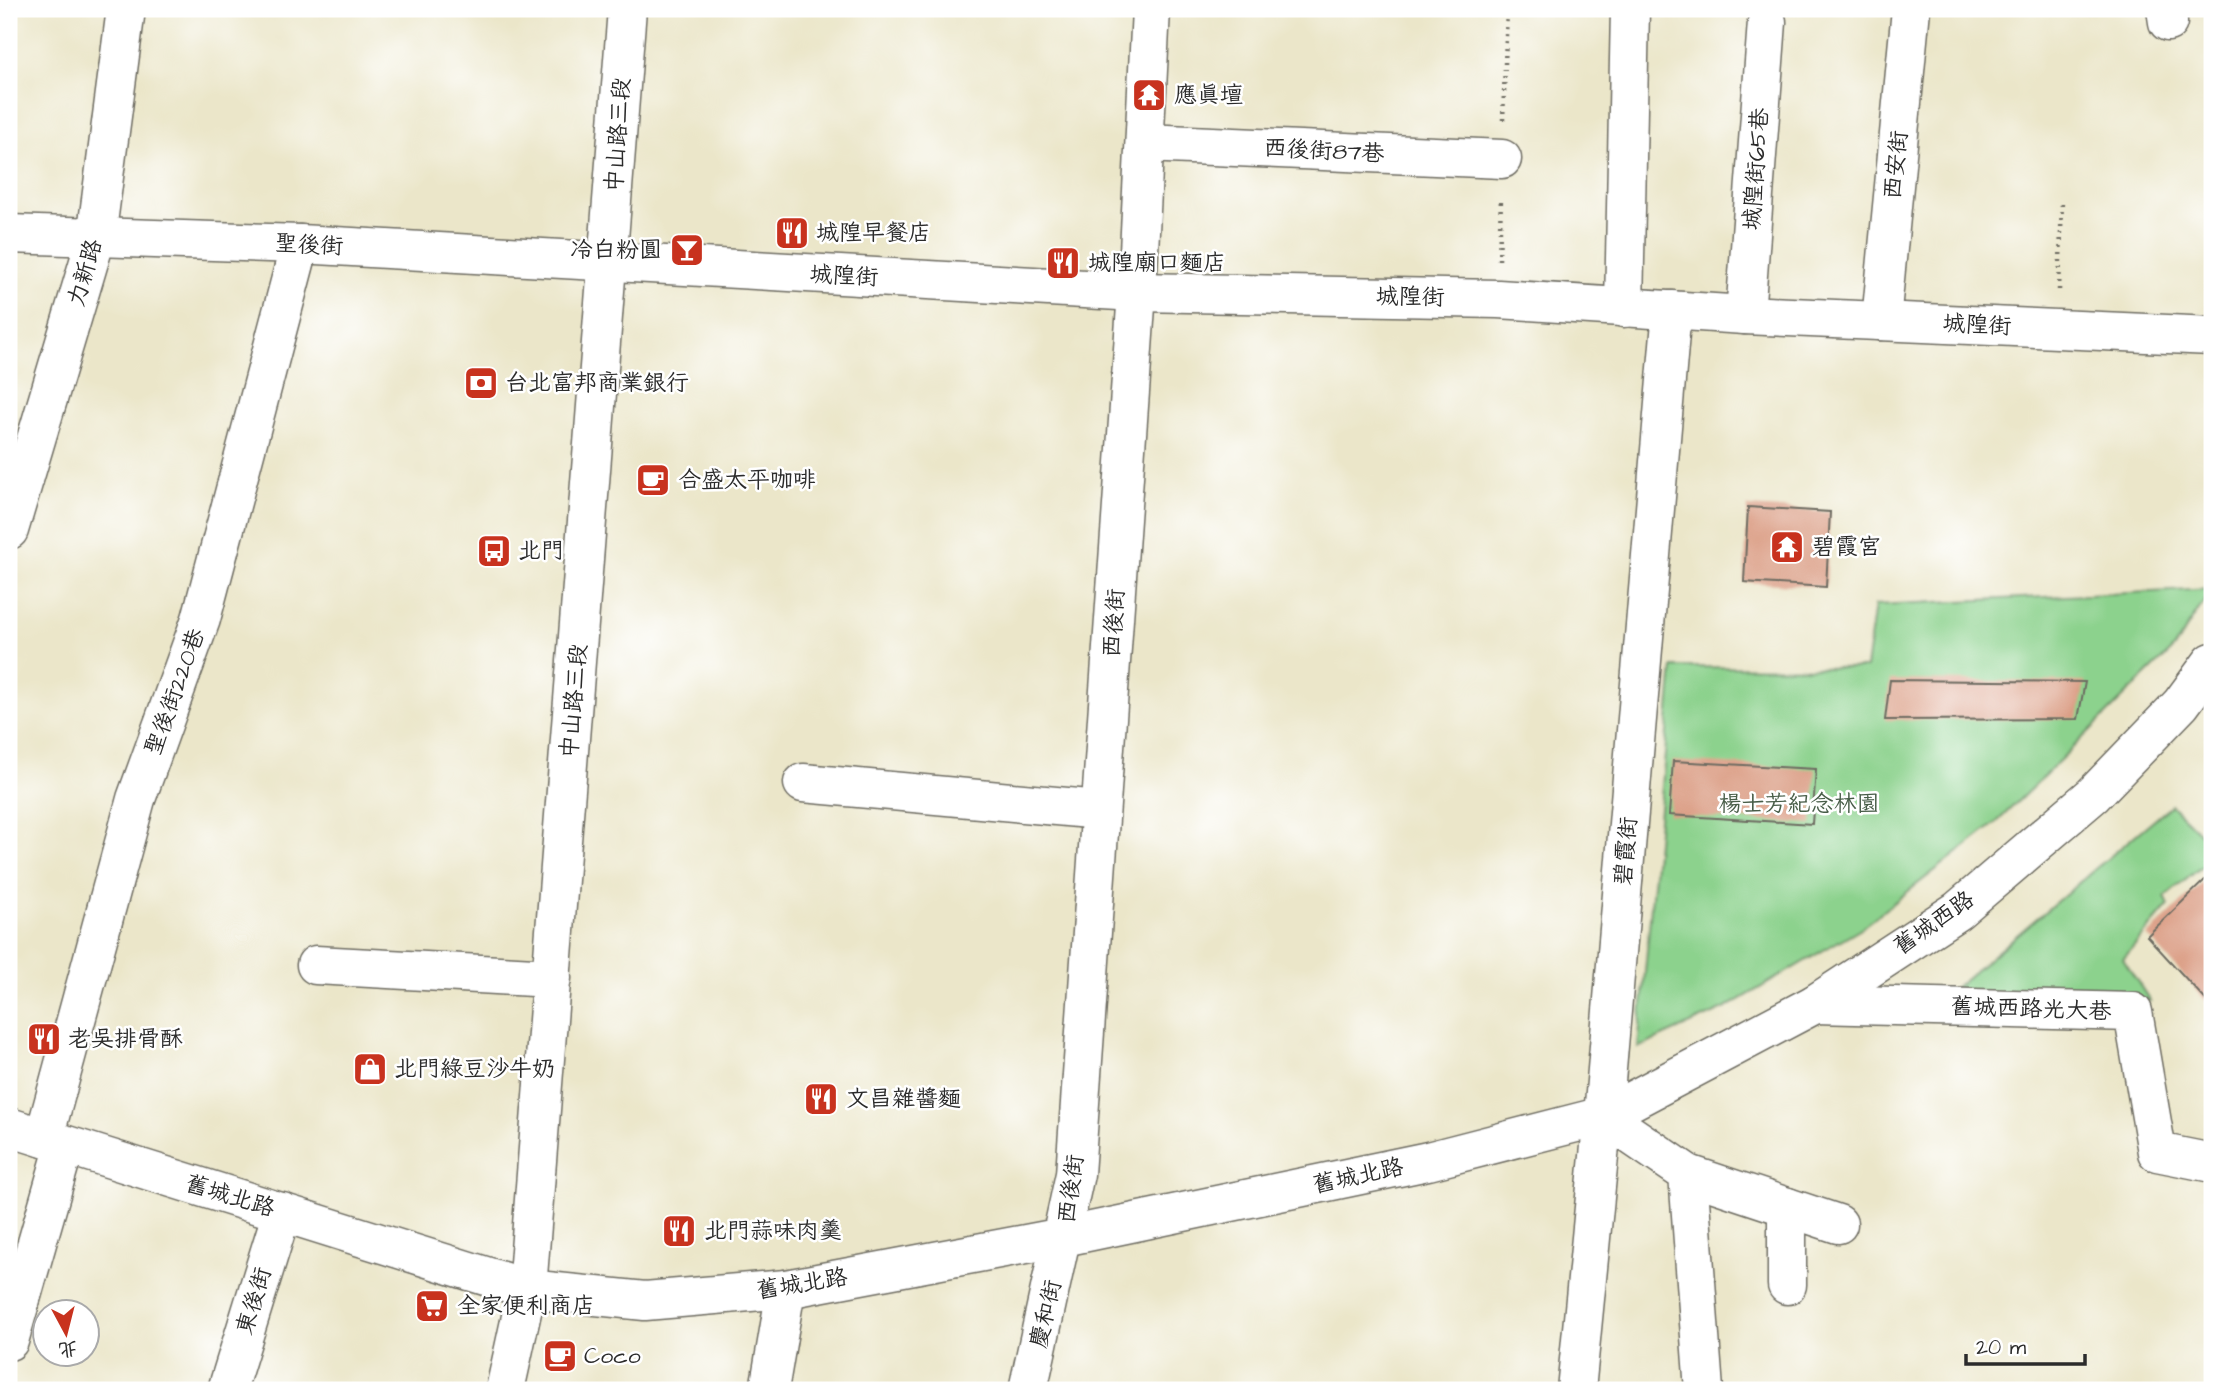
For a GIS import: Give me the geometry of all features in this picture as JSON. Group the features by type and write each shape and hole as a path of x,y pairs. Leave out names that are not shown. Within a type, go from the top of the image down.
{"street":[{"name":"力新路","path":"9,530 22,436 96,238 126,9"},
{"name":"中山路三段","path":"505,1390 527,1289 627,9"},
{"name":"西後街","path":"1063,1237 1075,1174 1137,292 1151,9"},
{"path":"1624,308 1630,9"},
{"name":"西安街","path":"1881,321 1911,9"},
{"name":"城隍街65巷","path":"1745,316 1767,22"},
{"name":"西後街87巷","path":"1145,143 1502,159"},
{"name":"聖後街","path":"9,234 300,244 608,262"},
{"name":"聖後街220巷","path":"9,1341 39,1137 136,799 201,619 300,244"},
{"name":"城隍街","path":"608,262 1137,292 1498,299 1745,316 2212,336"},
{"name":"碧霞街","path":"1576,1390 1603,1116 1672,310"},
{"name":"舊城西路","path":"1603,1116 1815,1004 1957,911 2093,795 2181,704 2212,662"},
{"path":"803,783 1100,810"},
{"path":"316,965 552,978"},
{"name":"舊城西路光大巷","path":"1815,1004 2133,1012 2157,1152 2212,1163"},
{"path":"1603,1116 1688,1174 1838,1224"},
{"name":"舊城北路","path":"39,1137 527,1289 645,1301 786,1289 1063,1237 1428,1161 1603,1116"},
{"path":"1688,1174 1704,1390"},
{"path":"1787,1207 1787,1284"},
{"name":"東後街","path":"227,1390 282,1212"},
{"name":"慶和街","path":"1028,1390 1063,1237"},
{"path":"769,1390 786,1289"}],"path":[{"path":"2058,329 2062,201"}],"green space":[{"name":"楊士芳紀念林園","path":"2212,589 2174,648 1996,823 1861,928 1726,1008 1638,1048 1673,667 1866,668 1875,605"},
{"path":"2171,805 2212,845 2212,858 2165,897 2169,905 2123,959 2150,1001 1946,995"}],"building":[{"name":"碧霞宮","path":"1748,507 1830,512 1826,587 1744,582"},
{"path":"1890,680 2085,682 2078,719 1885,720"},
{"path":"1673,761 1816,769 1812,824 1669,815"},
{"path":"2212,873 2212,1007 2147,936"}],"place":[{"name":"應真壇","path":"1149,95"},
{"name":"城隍早餐店","path":"792,233"},
{"name":"冷白粉圓","path":"687,250"},
{"name":"城隍廟口麵店","path":"1063,263"},
{"name":"台北富邦商業銀行","path":"481,383"},
{"name":"合盛太平咖啡","path":"653,480"},
{"name":"碧霞宮","path":"1787,547"},
{"name":"北門","path":"494,551"},
{"name":"老吳排骨酥","path":"44,1039"},
{"name":"北門綠豆沙牛奶","path":"370,1069"},
{"name":"文昌雜醬麵","path":"821,1099"},
{"name":"北門蒜味肉羹","path":"679,1231"},
{"name":"全家便利商店","path":"432,1306"},
{"name":"Coco","path":"560,1356"}]}
